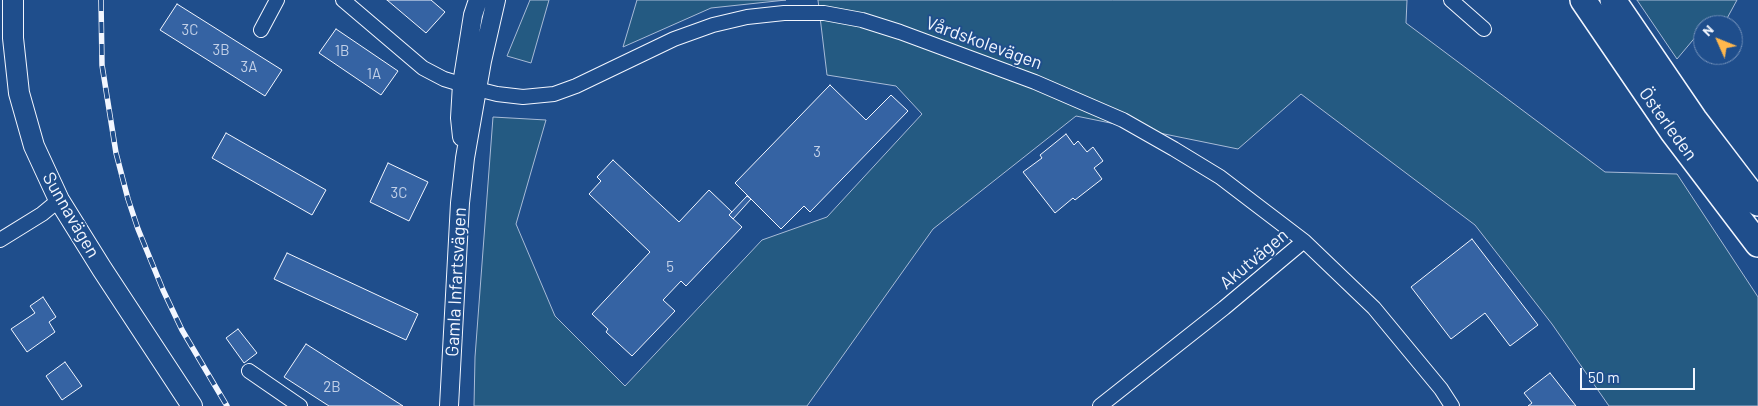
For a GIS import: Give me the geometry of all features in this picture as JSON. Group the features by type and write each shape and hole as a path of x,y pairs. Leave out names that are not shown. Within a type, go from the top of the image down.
{"highway":[{"name":"Österleden","path":"1583,0 1673,132 1758,244"},
{"name":"Österleden","path":"1613,0 1689,111 1758,203"}],"main road":[{"name":"Sunnavägen","path":"12,0 13,38 19,94 34,146 59,200 192,406"}],"street":[{"path":"261,30 277,0"},
{"name":"Vårdskolevägen","path":"343,0 423,68 444,79 497,94 523,97 554,94 602,75 674,39 713,25 747,16 784,13 824,14 862,20 900,32 1035,82 1123,120 1174,148 1220,177 1304,241"},
{"name":"Gamla Infartsvägen","path":"470,86 473,15 478,0"},
{"name":"Gamla Infartsvägen","path":"448,406 460,203 465,158 460,118 496,0"},
{"path":"1451,0 1484,28"},
{"path":"0,240 35,219 59,200"},
{"name":"Akutvägen","path":"1100,406 1224,308 1304,241 1374,308 1452,406"},
{"path":"248,371 300,406"}],"shaded area":[{"path":"530,0 549,0 531,63 507,56"},
{"path":"637,0 786,0 711,8 623,47"},
{"path":"818,0 1407,0 1406,23 1605,172 1677,174 1758,297 1758,406 1609,406 1552,324 1475,225 1301,94 1238,149 1076,116 933,229 807,406 474,406 475,357 493,117 546,120 516,224 555,316 625,386 762,240 827,217 922,114 896,86 827,75"},
{"path":"1637,0 1737,0 1729,15 1693,15 1693,40 1677,59"}],"building":[{"path":"387,0 431,0 445,12 426,33"},
{"path":"177,4 282,70 265,96 160,30"},
{"path":"336,29 398,71 381,95 319,53"},
{"path":"830,85 866,120 891,95 908,111 810,212 804,206 781,229 735,183"},
{"path":"226,133 326,190 312,215 212,158"},
{"path":"1066,134 1074,145 1078,141 1087,152 1093,147 1103,161 1094,168 1102,179 1075,200 1073,198 1055,213 1023,172 1042,158 1040,155"},
{"path":"613,160 679,222 709,190 732,212 729,215 742,227 686,286 681,281 663,300 675,311 632,356 606,332 608,329 592,314 650,252 589,194 601,181 597,177"},
{"path":"388,163 428,182 409,221 370,202"},
{"path":"747,196 751,199 733,219 729,215"},
{"path":"1472,239 1538,325 1510,346 1485,313 1451,339 1411,287"},
{"path":"287,253 418,314 406,340 274,279"},
{"path":"43,297 56,317 49,322 55,332 27,352 11,329 35,313 30,306"},
{"path":"238,329 257,353 244,363 226,338"},
{"path":"306,344 403,406 329,406 284,377"},
{"path":"65,362 82,386 62,400 46,376"},
{"path":"1550,373 1576,406 1528,406 1532,403 1524,393"}],"railway":[{"path":"101,0 102,65 116,153 128,199 163,290 182,330 227,406"}]}
